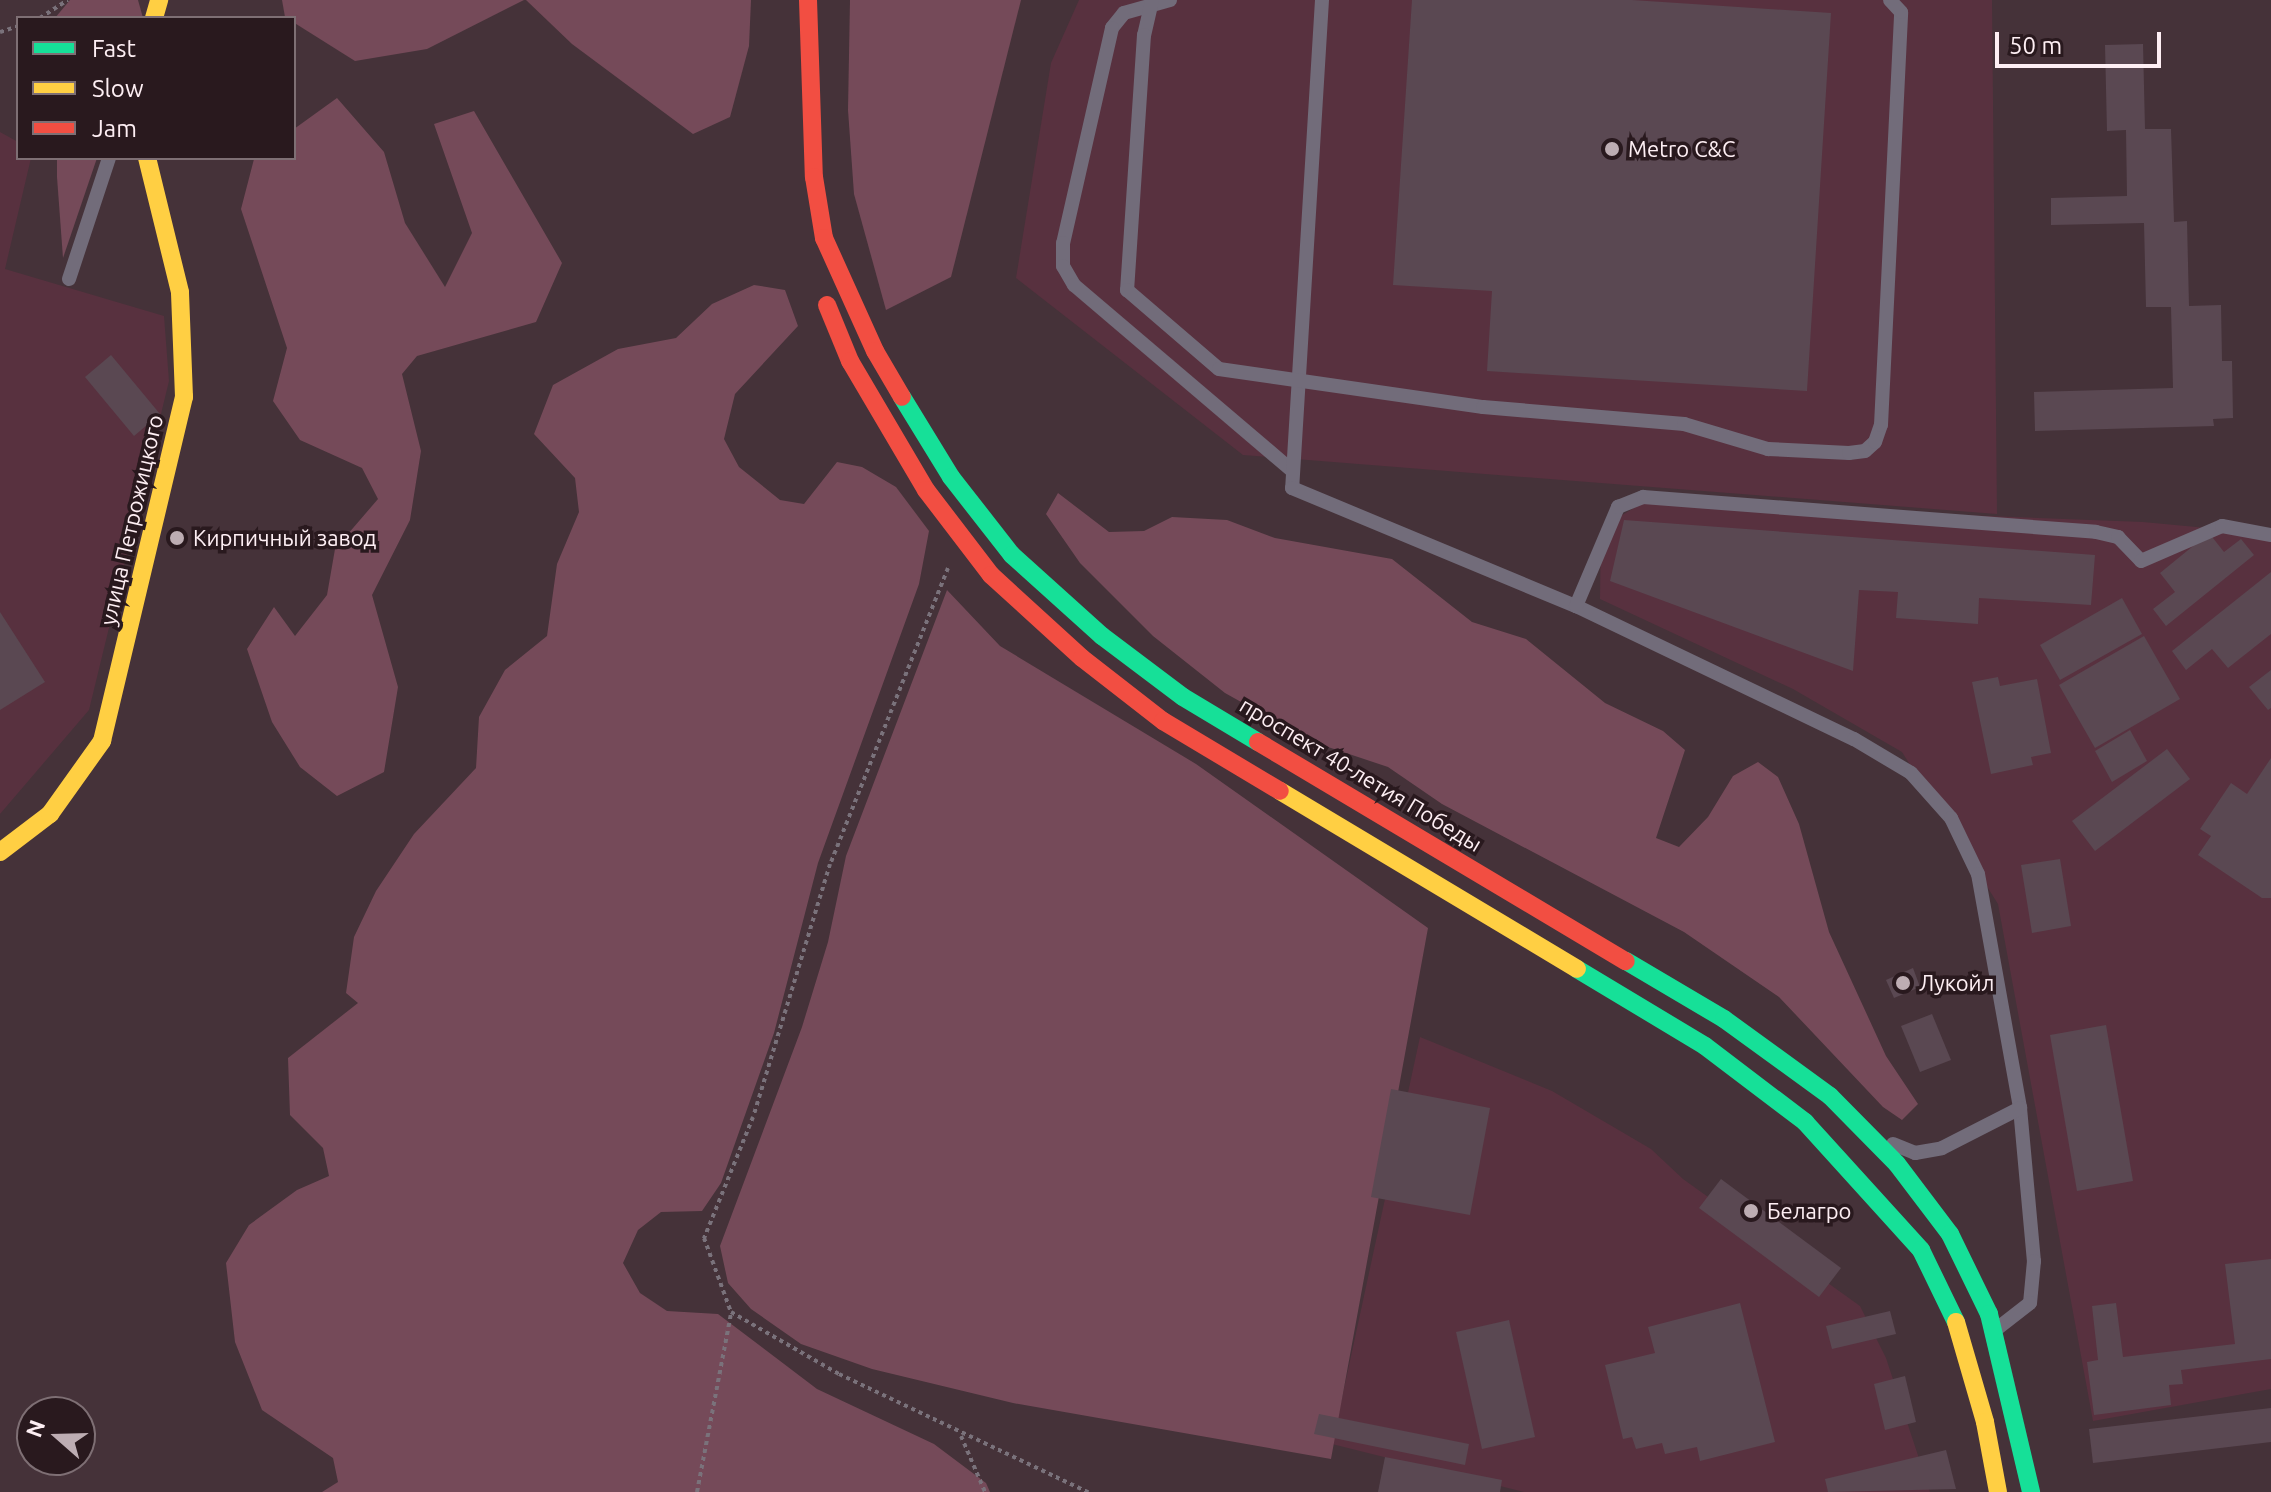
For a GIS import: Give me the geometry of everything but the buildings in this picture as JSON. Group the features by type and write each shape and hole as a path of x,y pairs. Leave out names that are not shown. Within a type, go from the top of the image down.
{"main road":[{"name":"проспект 40-летия Победы","path":"808,0 814,177 824,238 883,364 951,477 1012,555 1102,636 1183,697 1724,1019 1830,1096 1867,1133 1950,1234 1994,1331 2031,1492"},
{"name":"улица Петрожицкого","path":"0,852 50,814 102,741 184,397 180,292 147,160"},
{"path":"818,282 850,361 926,490 991,575 1082,658 1163,721 1705,1046 1805,1122 1921,1250 1963,1343 1998,1492"},
{"path":"1963,1343 1994,1331"}],"lane":[{"path":"1170,0 1152,1 1124,13 1112,28 1063,243 1063,266 1074,285 1291,470"},
{"path":"1322,0 1295,381 1292,488 1576,606 1854,739 1911,773 1951,818 1978,874 2020,1108 2034,1261 2030,1303 1994,1331"},
{"path":"1152,1 1144,35 1127,290 1219,369 1483,407 1684,424 1768,449 1865,451 1875,442 1881,425 1901,12 1890,0"},
{"path":"69,279 108,160"},
{"path":"1576,606 1618,507 1643,497 2096,532 2118,537 2141,561 2222,526 2271,535"},
{"path":"1867,1133 1915,1153 1942,1148 2020,1108"}],"path":[{"path":"43,16 68,0"},
{"path":"697,1492 731,1312 704,1238 753,1117 830,864 961,536"},
{"path":"731,1312 839,1374 960,1434 1088,1492"},
{"path":"960,1434 985,1492"}],"shaded area":[{"path":"70,0 138,0 142,16 57,16"},
{"path":"282,0 524,0 427,49 355,61 296,24 296,16 285,16"},
{"path":"526,0 751,0 749,46 730,117 693,134 572,44"},
{"path":"850,0 1021,0 951,277 886,310 854,194 848,110"},
{"path":"1079,0 1992,0 1997,514 1243,455 1016,278 1051,63"},
{"path":"337,98 384,152 405,223 445,287 472,233 434,124 474,111 562,263 536,322 417,356 402,374 421,451 410,520 372,595 398,687 384,772 337,796 300,767 272,722 247,649 274,607 295,636 327,595 335,549 378,499 362,468 300,440 273,401 287,348 241,209 254,160 296,160 296,128"},
{"path":"0,132 16,141 16,160 31,160 5,269 164,316 169,381 89,710 0,814"},
{"path":"57,160 96,160 63,258"},
{"path":"754,285 785,290 798,326 735,394 724,439 739,467 780,500 804,504 837,462 862,467 896,487 929,531 919,584 818,863 774,1033 721,1183 702,1211 661,1212 638,1230 623,1263 640,1293 667,1311 718,1314 817,1389 934,1444 986,1483 990,1492 322,1492 338,1482 333,1458 262,1410 235,1342 226,1263 249,1225 297,1190 329,1176 323,1148 290,1115 288,1058 358,1003 346,993 354,937 376,891 414,834 476,768 479,717 505,670 547,636 557,564 579,512 575,478 534,434 553,385 618,349 676,338 712,304"},
{"path":"1058,493 1109,532 1144,531 1172,517 1227,520 1275,538 1392,559 1472,622 1526,639 1605,703 1663,731 1685,750 1656,838 1679,847 1708,817 1733,776 1758,762 1778,777 1799,824 1829,932 1886,1056 1918,1104 1902,1120 1883,1107 1779,997 1684,932 1442,804 1388,767 1313,742 1225,693 1153,636 1080,563 1046,514"},
{"path":"1642,503 2143,522 2271,534 2271,1389 2093,1421 1998,904 1902,752 1793,689 1600,599 1601,528"},
{"path":"947,590 1000,646 1196,764 1428,928 1331,1459 1013,1403 872,1369 801,1344 751,1309 728,1283 720,1246 802,1027 828,942 846,856"},
{"path":"1420,1037 1552,1091 1651,1149 1683,1179 1860,1306 1886,1358 1930,1492 1524,1492 1332,1444"}],"traffic: fast":[{"path":"902,397 951,477 1012,555 1102,636 1183,697 1258,742"},
{"path":"1626,961 1724,1019 1830,1096 1897,1164 1950,1234 1989,1314 2031,1492"},
{"path":"1577,969 1705,1046 1805,1122 1921,1250 1956,1322"}],"traffic: slow":[{"path":"155,16 159,0"},
{"path":"0,852 50,814 102,741 184,397 180,292 147,160"},
{"path":"1280,791 1577,969"},
{"path":"1956,1322 1985,1422 1998,1492"}],"traffic: jam":[{"path":"808,0 814,177 824,238 875,351 902,397"},
{"path":"827,305 850,361 926,490 991,575 1082,658 1163,721 1280,791"},
{"path":"1258,742 1626,961"}],"place":[{"name":"Metro C&C","path":"1612,149"},
{"name":"Кирпичный завод","path":"177,538"},
{"name":"Лукойл","path":"1903,983"},
{"name":"Белагро","path":"1751,1211"}]}
